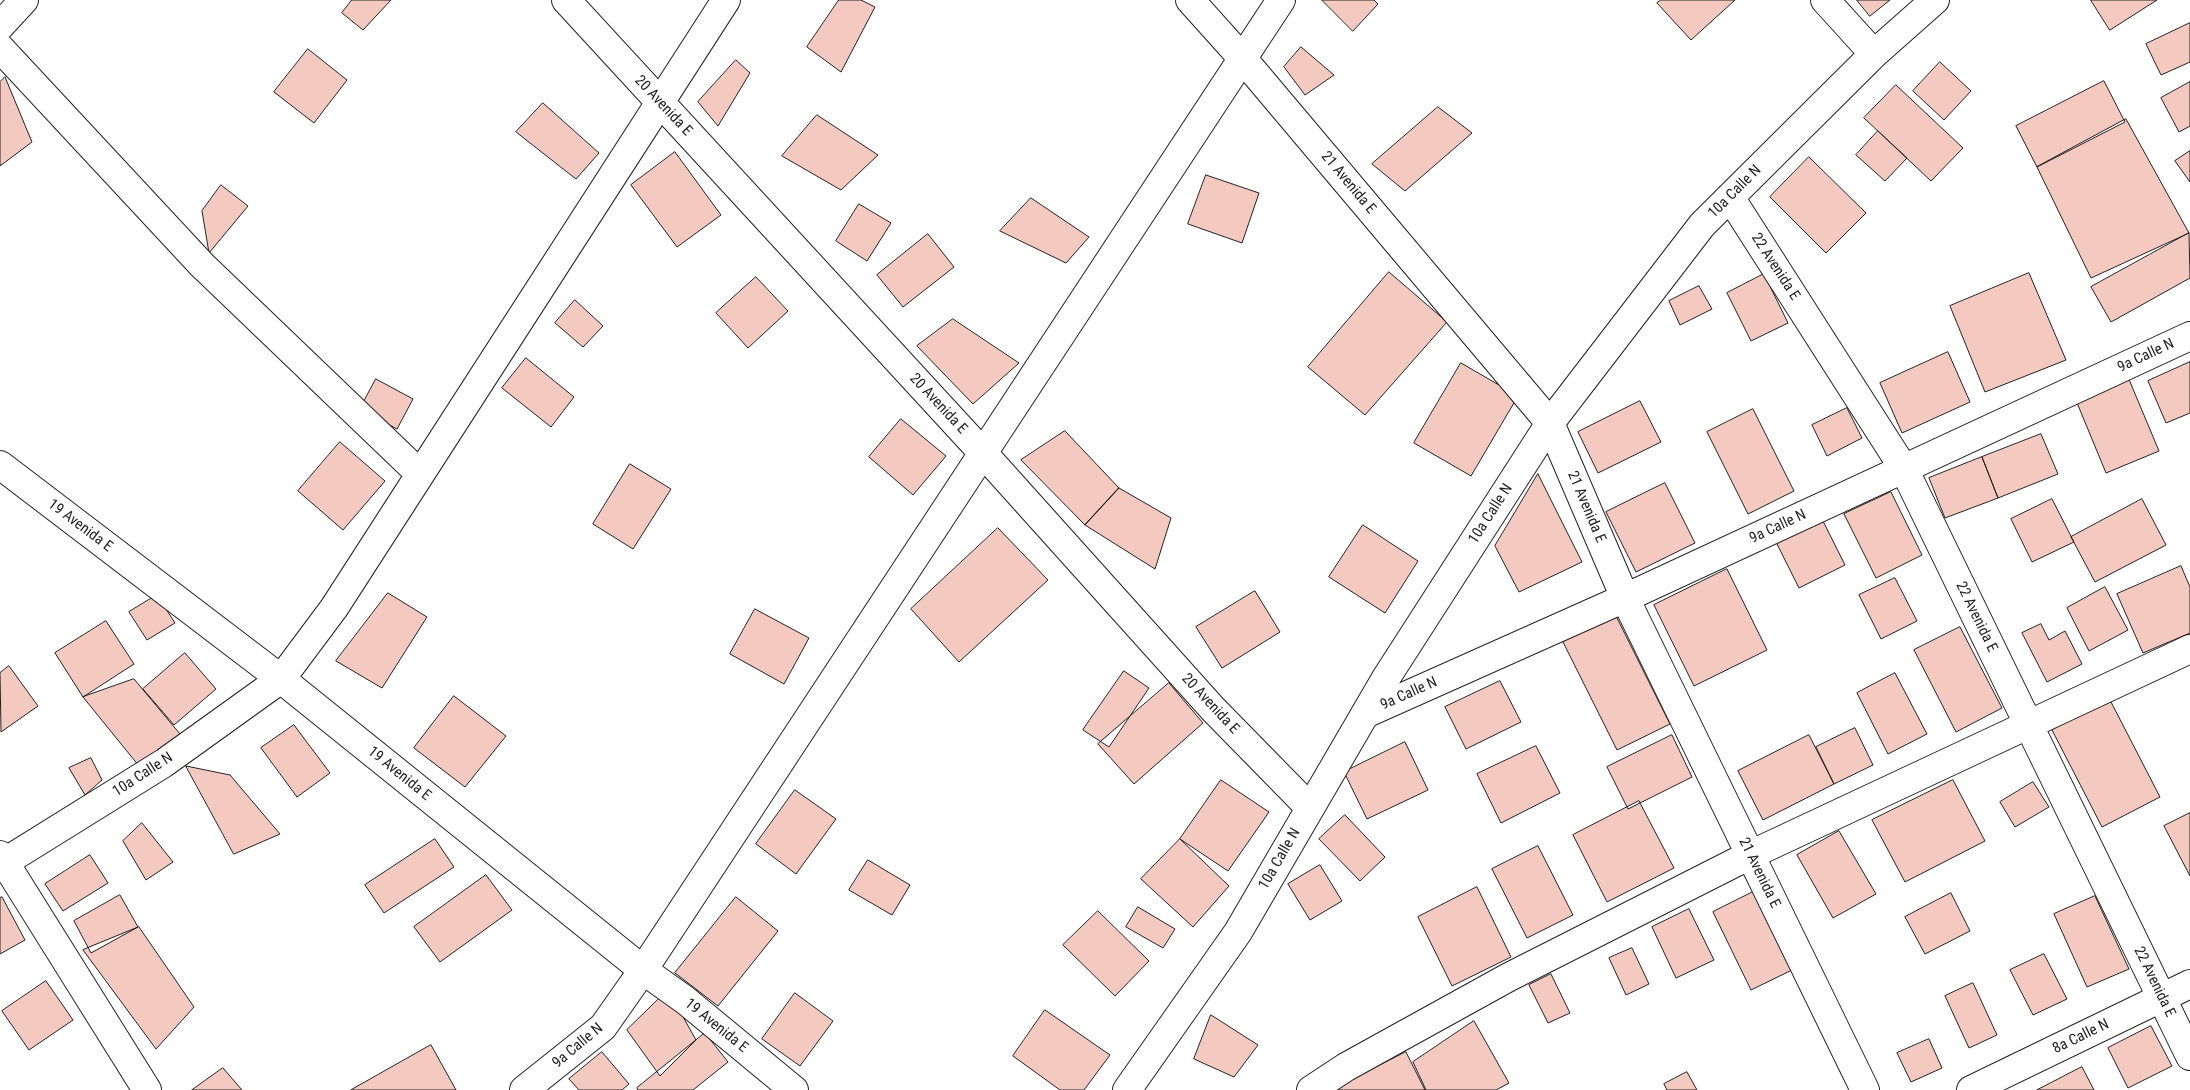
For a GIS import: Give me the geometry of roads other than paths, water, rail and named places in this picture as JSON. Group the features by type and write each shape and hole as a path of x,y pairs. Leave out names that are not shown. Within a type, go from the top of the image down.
{"street":[{"path":"0,26 24,0"},
{"name":"20 Avenida E","path":"566,0 983,453 1213,709 1310,808"},
{"name":"10a Calle N","path":"2,861 164,763 281,679 334,608 726,0"},
{"name":"21 Avenida E","path":"1190,0 1243,59 1550,423 1625,598 1865,1090"},
{"name":"9a Calle N","path":"524,1090 603,1027 643,970 1281,0"},
{"path":"1825,0 1874,54"},
{"name":"10a Calle N","path":"1127,1090 1238,932 1365,714 1550,423 1702,225 1874,54 1935,0"},
{"path":"0,48 202,265 420,474"},
{"name":"22 Avenida E","path":"1730,197 1904,468 2190,1056"},
{"name":"9a Calle N","path":"1365,714 1625,598 2190,336"},
{"name":"19 Avenida E","path":"0,465 281,679 643,970 685,1000 794,1090"},
{"path":"1311,1090 1346,1067 1509,977 1750,855 2190,649"},
{"path":"2,861 147,1090"},
{"name":"8a Calle N","path":"1971,1090 2190,984"}]}
